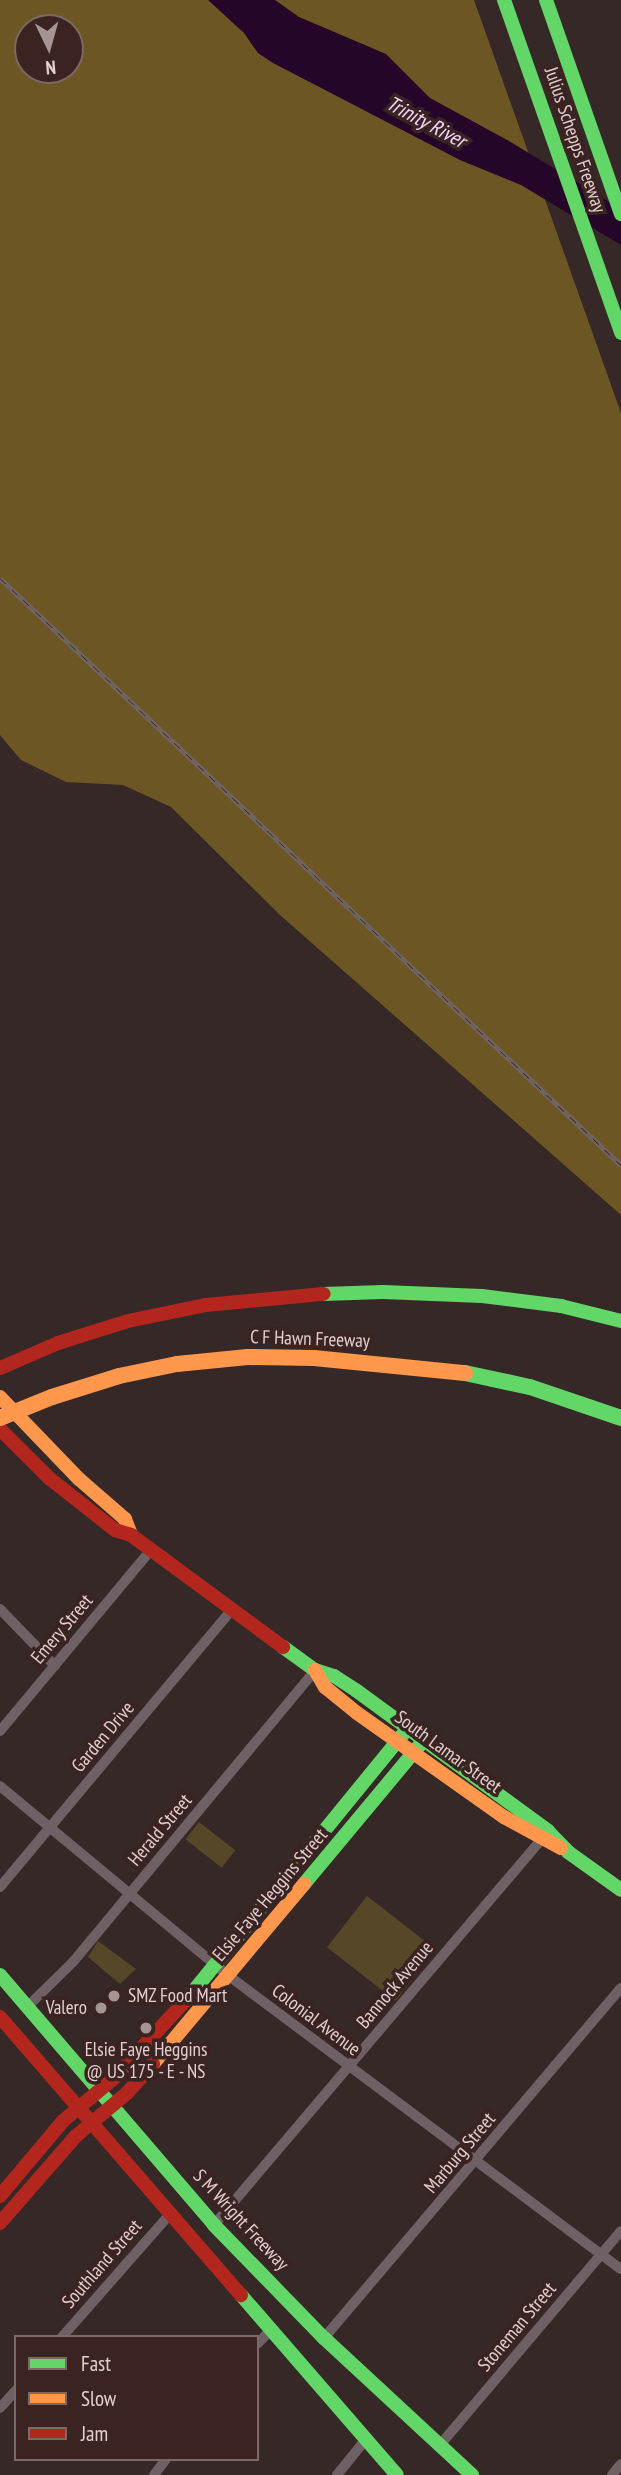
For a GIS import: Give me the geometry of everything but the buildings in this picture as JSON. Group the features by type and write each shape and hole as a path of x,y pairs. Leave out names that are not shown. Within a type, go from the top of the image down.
{"main road":[{"name":"Julius Schepps Freeway","path":"504,0 621,333"},
{"name":"Julius Schepps Freeway","path":"546,0 621,214"},
{"name":"C F Hawn Freeway","path":"0,1368 58,1343 128,1321 206,1305 299,1295 383,1292 482,1296 561,1306 621,1321"},
{"name":"C F Hawn Freeway","path":"0,1419 52,1397 119,1376 177,1364 248,1357 327,1359 458,1371 530,1387 621,1418"},
{"name":"South Lamar Street","path":"0,1396 79,1479 125,1518 131,1535"},
{"path":"3,1437 30,1428"},
{"name":"South Lamar Street","path":"3,1437 115,1530 131,1535 315,1670 334,1676 418,1747 621,1890"},
{"name":"Elsie Faye Heggins Street","path":"0,2196 63,2121 99,2091 146,2045 216,1965 402,1735"},
{"name":"Elsie Faye Heggins Street","path":"0,2223 75,2136 127,2093 324,1864 418,1747"},
{"path":"309,1852 324,1864"},
{"name":"S M Wright Freeway","path":"0,1975 214,2225 324,2338 472,2475"},
{"path":"0,2017 397,2475"}],"street":[{"name":"Emery Street","path":"0,1731 151,1549"},
{"path":"0,1609 55,1666"},
{"name":"Garden Drive","path":"0,1887 232,1610"},
{"name":"Herald Street","path":"27,2007 73,1962 315,1670"},
{"name":"Colonial Avenue","path":"0,1786 229,1976 621,2269"},
{"name":"Bannock Avenue","path":"214,2225 545,1835"},
{"name":"Marburg Street","path":"324,2338 621,1988"},
{"name":"Southland Street","path":"64,2335 169,2215"},
{"name":"Stoneman Street","path":"440,2445 621,2231"},
{"path":"259,2342 271,2330"},
{"path":"0,2409 14,2392"},
{"path":"337,2475 367,2438"},
{"path":"612,2475 621,2464"}],"shaded area":[{"path":"0,0 474,0 621,413 621,1215 280,915 171,807 123,785 66,782 21,760 0,735"},
{"path":"199,1822 235,1850 222,1868 185,1839"},
{"path":"367,1896 436,1950 396,2001 327,1947"},
{"path":"98,1941 136,1969 120,1984 88,1957"}],"water":[{"name":"Trinity River","path":"208,0 275,0 299,17 386,54 430,98 509,141 621,209 621,245 521,185 460,160 273,63 258,53 244,33"}],"railway":[{"path":"0,578 621,1165"}],"traffic: fast":[{"path":"504,0 621,333"},
{"path":"546,0 621,214"},
{"path":"323,1294 383,1292 482,1296 561,1306 621,1321"},
{"path":"465,1373 530,1387 621,1418"},
{"path":"283,1647 315,1670 334,1676 357,1691 548,1831 568,1852 621,1890"},
{"path":"187,1999 407,1729"},
{"path":"304,1884 423,1741"},
{"path":"0,1975 214,2225 324,2338 472,2475"},
{"path":"241,2295 397,2475"}],"traffic: slow":[{"path":"0,1418 52,1397 119,1376 177,1364 248,1357 314,1358 465,1373"},
{"path":"0,1397 79,1479 125,1519 131,1535"},
{"path":"315,1670 325,1687 357,1713 504,1817 561,1848"},
{"path":"153,2064 304,1884"}],"traffic: jam":[{"path":"0,1368 58,1343 128,1321 206,1305 323,1294"},
{"path":"0,1429 49,1478 115,1530 131,1535 283,1647"},
{"path":"0,2196 63,2121 114,2078 187,1999"},
{"path":"0,2017 241,2295"},
{"path":"0,2223 76,2136 127,2093 153,2064"}],"place":[{"name":"SMZ Food Mart","path":"114,1996"},
{"name":"Valero","path":"101,2008"},
{"name":"Elsie Faye Heggins @ US 175 - E - NS","path":"146,2028"}]}
